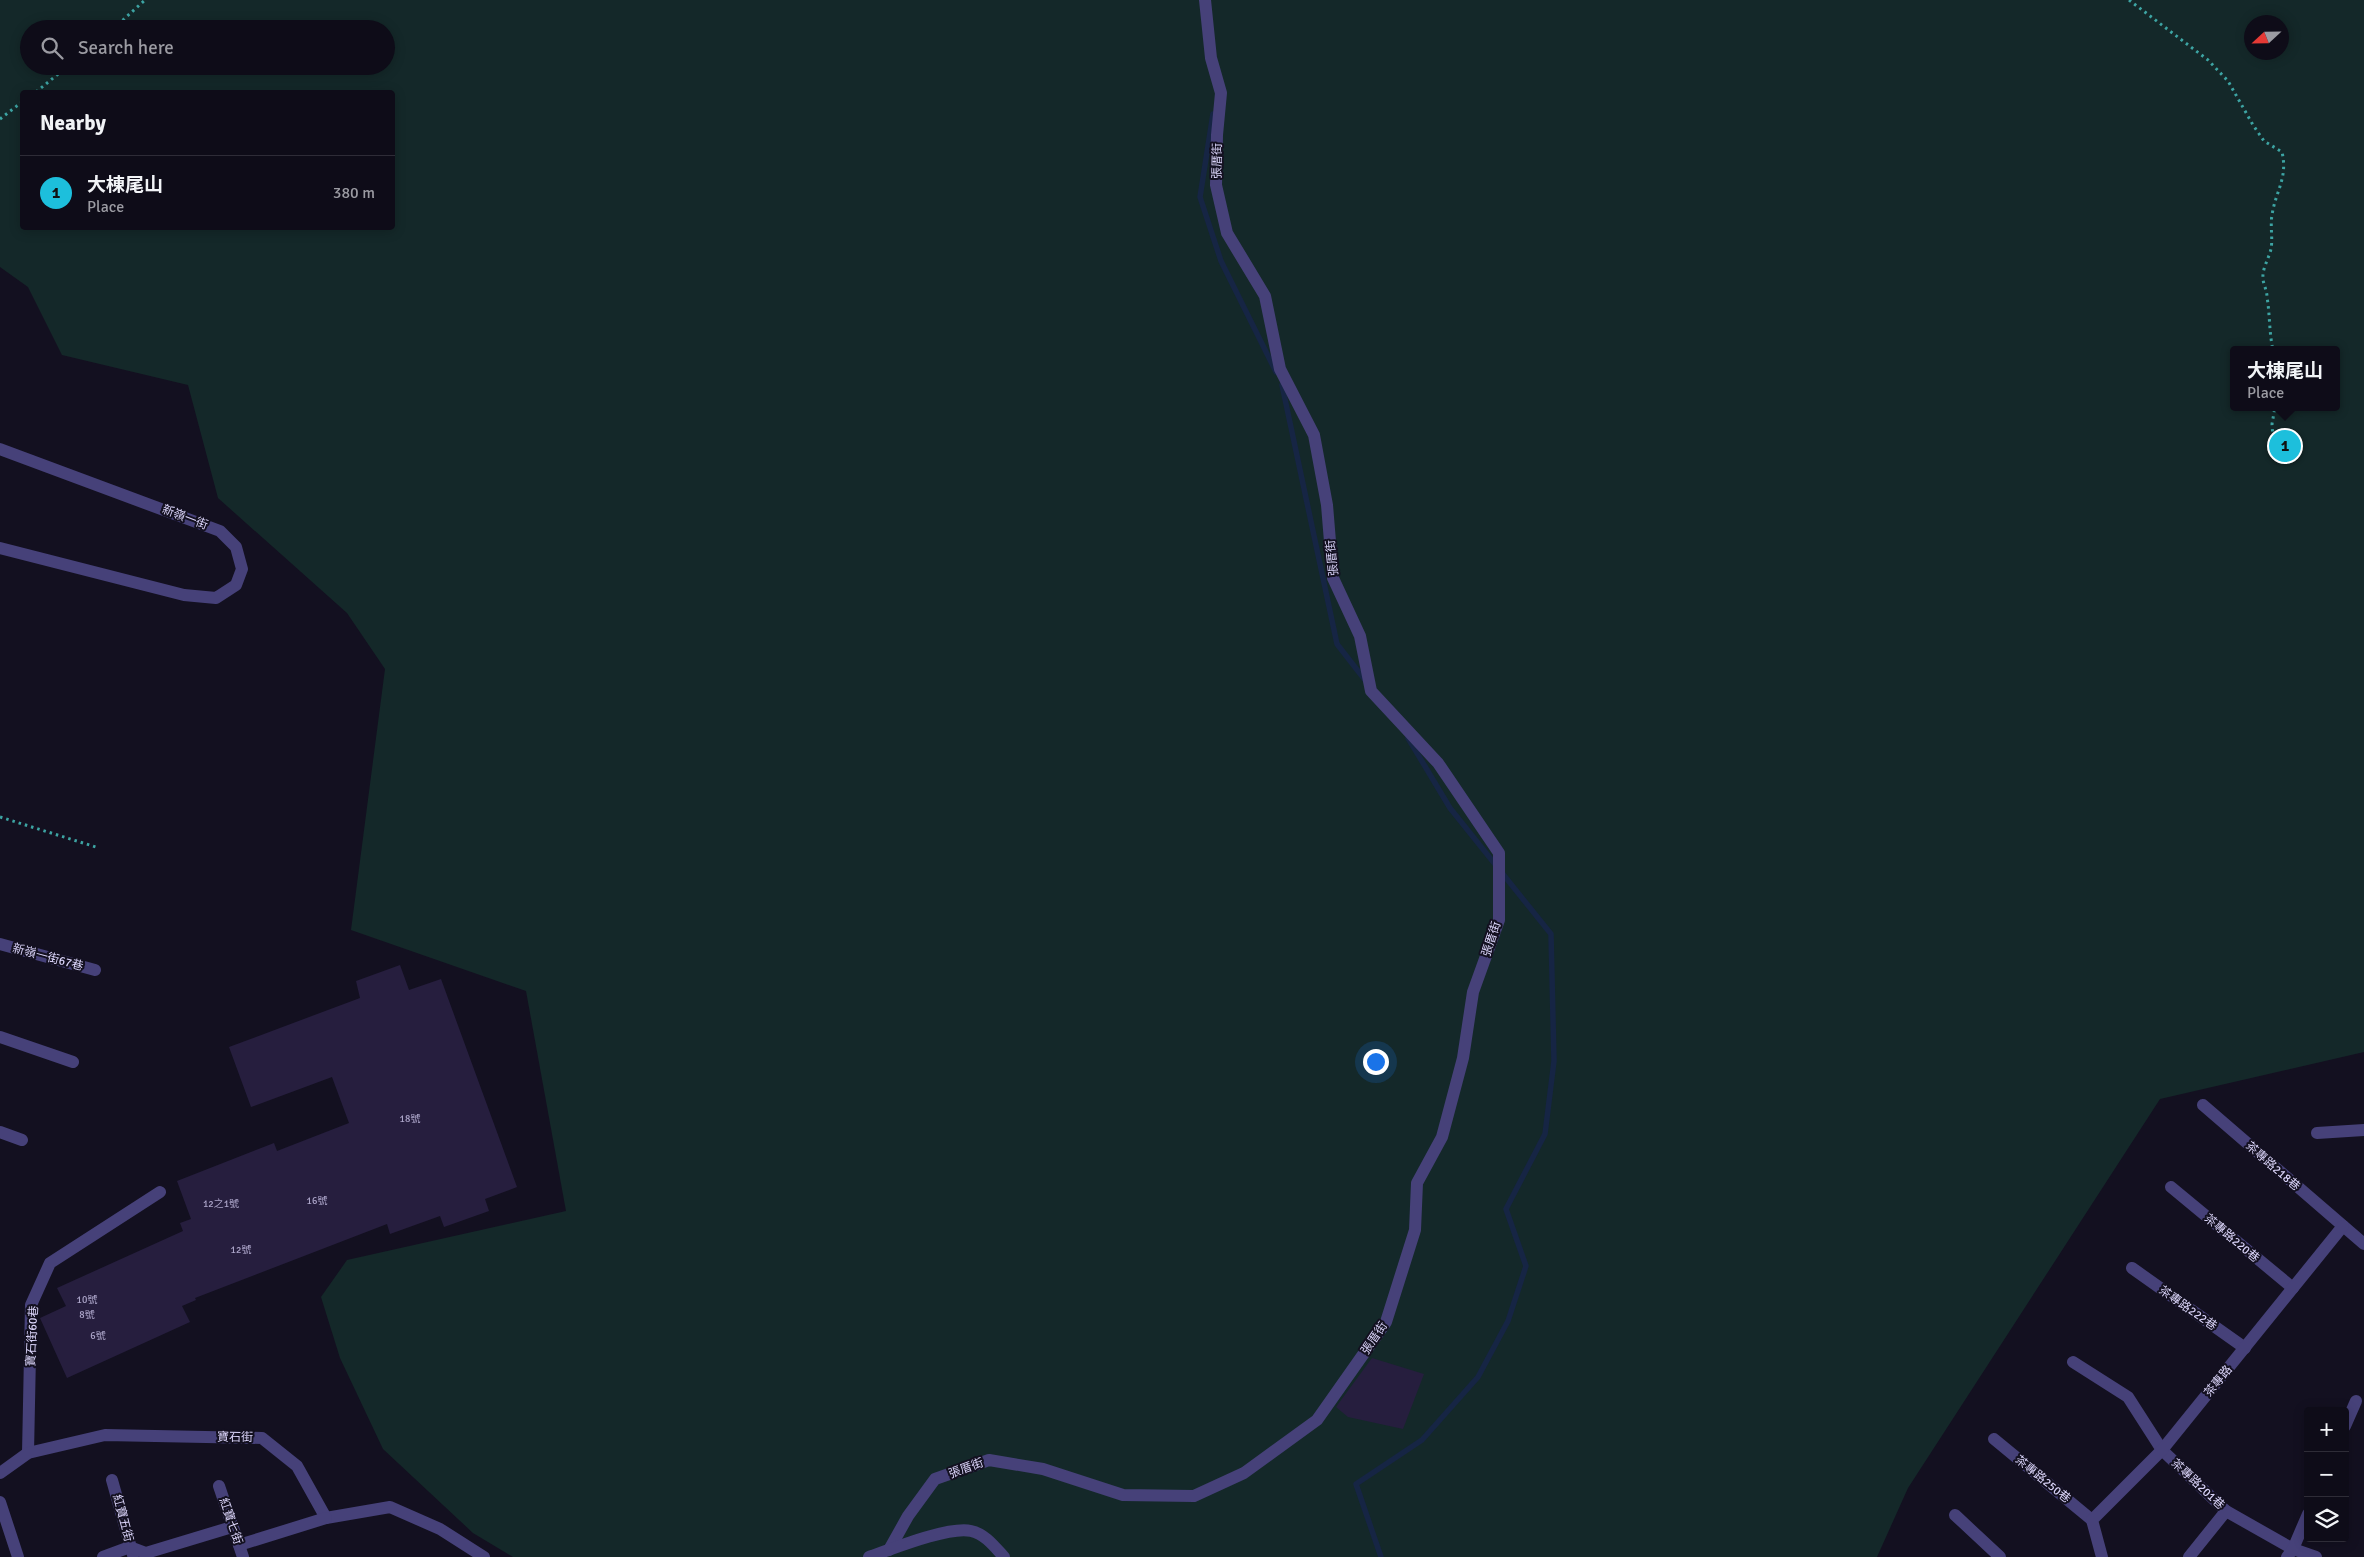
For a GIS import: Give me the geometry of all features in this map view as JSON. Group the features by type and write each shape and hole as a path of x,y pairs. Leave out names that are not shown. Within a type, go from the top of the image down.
{"street":[{"name":"張厝街","path":"889,1550 908,1516 934,1479 989,1460 1044,1469 1123,1495 1194,1496 1244,1474 1317,1420 1386,1322 1415,1230 1417,1183 1442,1138 1463,1058 1473,992 1499,920 1499,853 1438,763 1371,691 1360,636 1333,578 1327,505 1314,435 1280,369 1265,296 1227,233 1216,185 1217,135 1221,93 1211,58 1205,0"},
{"name":"新嶺一街","path":"0,450 220,530 236,547 242,569 236,585 216,598 184,595 0,548"},
{"name":"新嶺一街67巷","path":"0,944 95,970"},
{"path":"0,1037 73,1062"},
{"name":"茶專路218巷","path":"2203,1105 2343,1226"},
{"path":"2317,1133 2364,1130"},
{"path":"0,1132 22,1140"},
{"name":"茶專路220巷","path":"2171,1187 2293,1288"},
{"name":"寶石街60巷","path":"28,1452 31,1305 50,1263 160,1192"},
{"path":"2343,1226 2364,1244"},
{"name":"茶專路","path":"2092,1520 2162,1450 2343,1226"},
{"name":"茶專路222巷","path":"2132,1268 2245,1348"},
{"name":"茶專路201巷","path":"2073,1362 2128,1397 2162,1450 2226,1511 2290,1553 2316,1557"},
{"path":"2349,1417 2356,1401"},
{"name":"寶石街","path":"0,1473 28,1452 105,1435 262,1438 297,1466 326,1518"},
{"name":"茶專路250巷","path":"1994,1439 2092,1520"},
{"name":"紅寶五街","path":"112,1480 132,1552"},
{"name":"紅寶七街","path":"219,1486 241,1551"},
{"path":"0,1502 18,1557"},
{"path":"241,1551 326,1518 390,1507 440,1529 484,1557"},
{"path":"2188,1557 2226,1511"},
{"path":"1955,1515 2000,1557"},
{"path":"2092,1520 2102,1557"},
{"path":"2290,1553 2304,1523"},
{"path":"103,1557 132,1552 146,1553 232,1527"},
{"path":"869,1557 950,1531 970,1531 987,1538 1004,1557"}],"path":[{"path":"123,20 145,0"},
{"path":"2129,0 2208,60 2228,81 2264,141 2282,152 2285,163 2284,178 2277,191 2274,204 2270,226 2272,247 2262,277 2268,296 2272,346"},
{"path":"38,90 57,75"},
{"path":"0,119 20,104"},
{"path":"2273,438 2272,424 2274,411"},
{"path":"0,817 99,848"}],"green space":[{"path":"0,0 2364,0 2364,1052 2160,1099 1908,1488 1877,1557 513,1557 473,1533 383,1449 340,1358 321,1297 347,1260 566,1211 526,991 351,930 385,669 347,613 218,498 188,385 62,355 28,287 0,267"}],"building":[{"path":"400,965 409,990 441,979 517,1187 485,1199 489,1211 444,1227 440,1216 390,1234 387,1224 195,1298 196,1300 182,1306 190,1322 67,1378 40,1318 66,1306 57,1288 183,1231 180,1223 191,1219 177,1181 274,1143 277,1151 349,1123 332,1077 251,1107 229,1047 360,998 356,981"},
{"path":"1372,1358 1424,1374 1403,1429 1348,1417 1336,1407"}],"waterway":[{"path":"1213,114 1200,197 1221,261 1276,372"},
{"path":"1282,385 1337,644 1365,680"},
{"path":"1381,1557 1356,1484 1422,1440 1478,1377 1508,1321 1526,1266 1506,1209 1545,1134 1554,1061 1551,934 1450,808 1408,738"}],"place":[{"name":"大棟尾山","path":"2285,446"}]}
